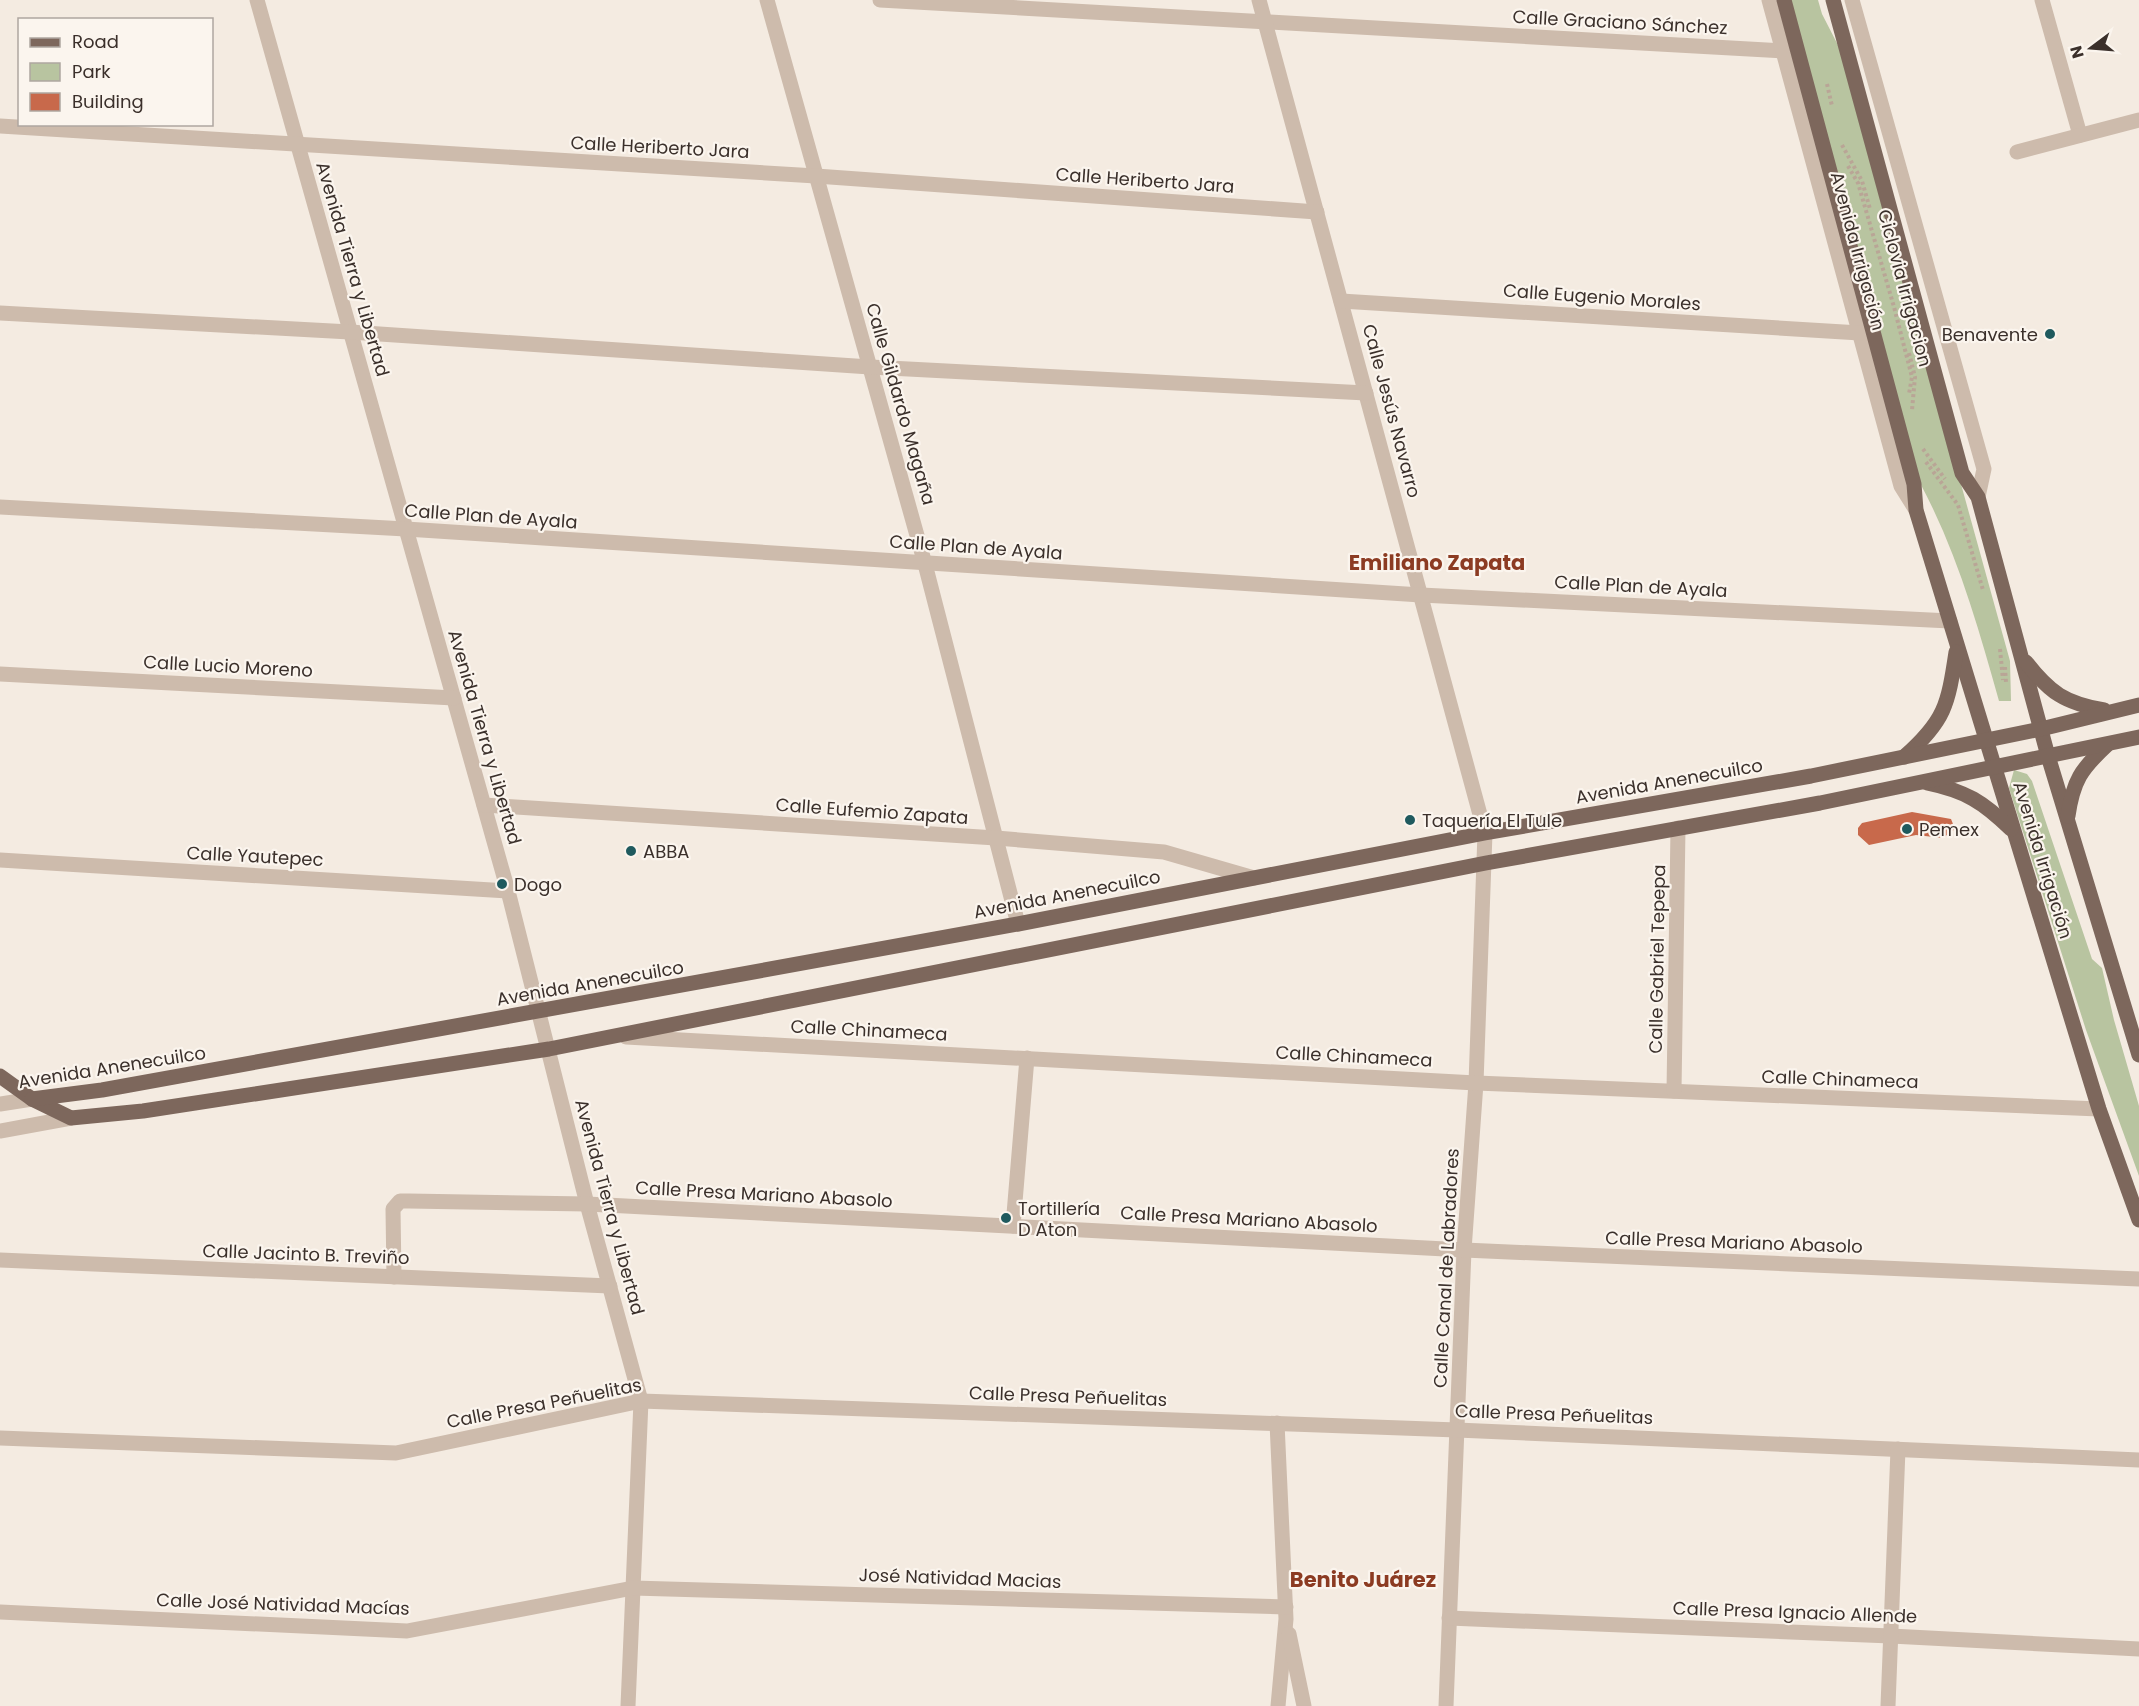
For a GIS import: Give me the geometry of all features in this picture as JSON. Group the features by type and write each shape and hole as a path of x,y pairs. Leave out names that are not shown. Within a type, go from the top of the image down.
{"main road":[{"name":"Avenida Irrigación","path":"1784,0 1914,484 1916,510 2098,1110 2139,1220"},
{"name":"Avenida Irrigación","path":"1833,0 1962,473 1978,497 2048,756 2133,1017 2139,1055"},
{"path":"1903,758 1928,736 1941,718 1951,689 1957,646"},
{"path":"2022,656 2039,679 2055,693 2074,704 2110,711"},
{"name":"Avenida Anenecuilco","path":"32,1099 102,1090 1018,924 1485,832 1903,758 2041,729 2139,705"},
{"path":"0,1076 32,1099 71,1118 143,1111 549,1049 1486,863 1919,782 2139,737"},
{"path":"2067,819 2076,778 2087,763 2108,744"},
{"path":"1919,782 1951,788 1970,795 1989,808 2013,832"}],"street":[{"name":"Avenida Tierra y Libertad","path":"257,0 508,891 587,1204 641,1401 628,1706"},
{"name":"Calle Gildardo Magaña","path":"767,0 925,564 1018,924"},
{"name":"Calle Graciano Sánchez","path":"880,0 1783,51"},
{"name":"Calle Jesús Navarro","path":"1260,0 1485,832"},
{"name":"Avenida Irrigación","path":"1769,0 1901,486 1916,510"},
{"name":"Avenida Irrigación","path":"1852,0 1984,469 1978,497"},
{"path":"2042,0 2080,135"},
{"path":"2017,152 2139,120"},
{"name":"Calle Heriberto Jara","path":"0,126 816,176 1317,212"},
{"name":"Calle Eugenio Morales","path":"1341,301 1860,333"},
{"path":"0,313 350,332 870,367 1366,393"},
{"name":"Calle Plan de Ayala","path":"0,507 406,530 1422,595 1950,621"},
{"name":"Calle Lucio Moreno","path":"0,674 454,698"},
{"name":"Calle Eufemio Zapata","path":"484,805 996,838 1164,852 1254,878"},
{"name":"Calle Gabriel Tepepa","path":"1674,1091 1678,828"},
{"name":"Calle Canal de Labradores","path":"1446,1706 1464,1250 1476,1083 1486,863 1485,832"},
{"name":"Calle Yautepec","path":"0,860 508,891"},
{"name":"Calle Chinameca","path":"608,1036 1476,1083 2098,1110"},
{"path":"1013,1226 1027,1058"},
{"name":"Avenida Anenecuilco","path":"0,1104 32,1099"},
{"path":"0,1131 71,1118"},
{"name":"Calle Presa Mariano Abasolo","path":"394,1277 393,1209 400,1201 587,1204 1464,1250 2139,1279"},
{"name":"Calle Jacinto B. Treviño","path":"0,1260 610,1286"},
{"name":"Calle Presa Peñuelitas","path":"0,1438 396,1453 641,1401 1456,1430 2139,1460"},
{"path":"1277,1423 1286,1613 1278,1706"},
{"path":"1888,1706 1898,1449"},
{"name":"Calle José Natividad Macías","path":"0,1612 407,1631 633,1588"},
{"name":"José Natividad Macias","path":"633,1588 1286,1613"},
{"path":"1286,1613 1304,1706"},
{"name":"Calle Presa Ignacio Allende","path":"1449,1618 1892,1636 2139,1649"}],"path":[{"path":"1822,84 1832,116 1823,74"},
{"name":"Ciclovia Irrigacion","path":"1840,136 1842,147 1862,181 1900,314 1915,377 1911,420"},
{"path":"1837,148 1858,183 1894,307 1912,377 1906,410"},
{"path":"1987,602 1958,505 1919,448 1960,499 1988,594"},
{"path":"2000,645 2004,682 2001,638"}],"green space":[{"path":"1787,0 1818,0 1822,14 1841,51 2010,661 2011,701 1999,701 1975,617 1956,563 1920,483"},
{"path":"2014,770 2027,774 2032,781 2092,959 2102,968 2114,1020 2139,1106 2139,1176 2086,1030 2009,788"}],"building":[{"name":"Pemex","path":"1912,812 1951,819 1955,829 1943,838 1916,835 1869,845 1858,835 1858,828 1862,823"}],"place":[{"name":"Benavente","path":"2050,334"},
{"name":"Taquería El Tule","path":"1410,820"},
{"name":"Pemex","path":"1907,829"},
{"name":"ABBA","path":"631,851"},
{"name":"Dogo","path":"502,884"},
{"name":"Tortillería D Aton","path":"1006,1218"}],"district":[{"name":"Emiliano Zapata","path":"1437,562"},
{"name":"Benito Juárez","path":"1363,1579"}]}
